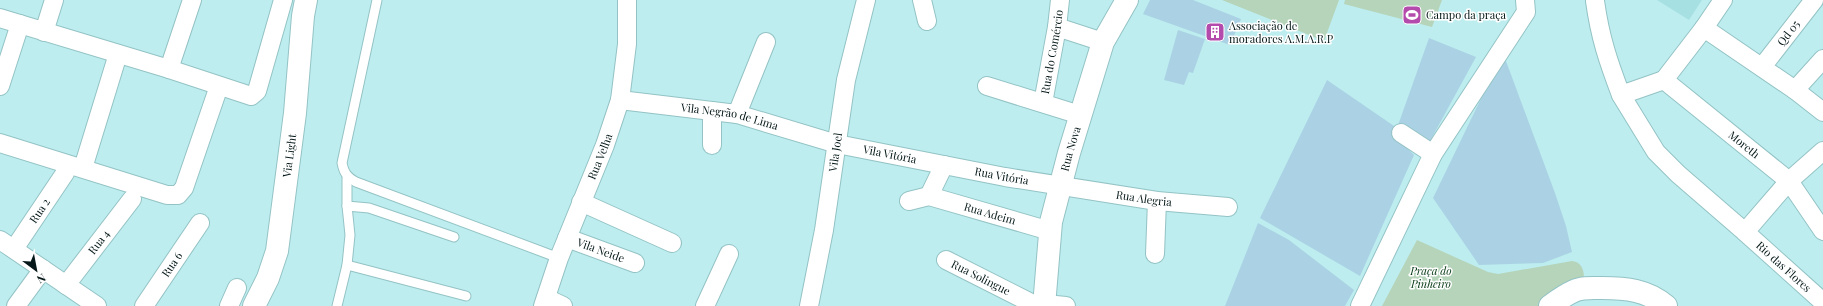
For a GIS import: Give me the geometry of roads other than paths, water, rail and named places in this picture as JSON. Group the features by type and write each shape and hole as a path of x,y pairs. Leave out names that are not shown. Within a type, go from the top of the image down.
{"street":[{"path":"44,32 54,0"},
{"path":"169,69 192,0"},
{"path":"0,18 169,69 248,96 256,94 283,0"},
{"name":"Via Light","path":"254,306 268,278 277,251 294,121 303,16 306,0"},
{"name":"Rua Velha","path":"544,302 559,258 605,145 620,100 627,44 627,0"},
{"name":"Vila Joel","path":"809,302 824,230 846,80 866,0"},
{"path":"922,0 927,21"},
{"name":"Rua do Comércio","path":"1043,103 1057,27 1060,0"},
{"name":"Rua Nova","path":"1042,305 1050,231 1080,115 1103,42 1127,0"},
{"path":"1360,306 1433,154 1526,12 1525,0"},
{"path":"1621,95 1664,80 1704,28 1722,0"},
{"name":"Qd 05","path":"1762,67 1814,0"},
{"name":"Rio das Flores","path":"1595,1 1599,32 1608,62 1621,95 1656,152 1678,174 1823,302"},
{"path":"0,86 20,24"},
{"path":"1057,27 1103,42"},
{"path":"1704,28 1795,90 1823,112"},
{"path":"737,114 766,42"},
{"path":"83,168 118,54"},
{"path":"1795,90 1823,60"},
{"name":"Moreth","path":"1664,80 1788,181"},
{"path":"0,143 167,195 178,195 184,188 219,86"},
{"path":"987,86 1080,115"},
{"name":"Vila Negrão de Lima","path":"620,100 737,114 837,144"},
{"path":"712,111 712,145"},
{"path":"1400,132 1433,154"},
{"name":"Vila Vitória","path":"837,144 944,165"},
{"path":"1745,232 1788,181 1823,151"},
{"path":"910,201 929,196 944,165"},
{"name":"Rua Vitória","path":"944,165 1005,177 1061,185"},
{"name":"Rua 2","path":"7,244 65,173"},
{"path":"1788,181 1823,232"},
{"name":"Rua Alegria","path":"1061,185 1157,201 1228,207"},
{"name":"Rua Adeim","path":"929,196 1050,231"},
{"name":"Rua 4","path":"66,285 132,199"},
{"path":"1155,254 1157,201"},
{"path":"581,202 672,243"},
{"name":"Rua 6","path":"144,306 200,223"},
{"name":"Vila Neide","path":"567,238 635,263"},
{"path":"7,244 96,306"},
{"path":"705,306 728,254"},
{"name":"Rua Solingue","path":"946,260 1042,305"},
{"path":"16,306 43,269"},
{"path":"229,306 237,288"},
{"path":"1550,306 1575,290 1590,288 1636,297 1645,293 1666,306"},
{"path":"544,302 563,306"},
{"path":"1042,305 1066,306"}],"lane":[{"path":"337,306 347,265 350,235 347,206 347,178 342,163 377,0"},
{"path":"347,178 559,258"},
{"path":"347,206 369,208 454,237"},
{"path":"347,265 466,296"}],"place":[{"name":"Campo da praça","path":"1412,15"},
{"name":"Associação de moradores A.M.A.R.P","path":"1215,32"}],"park label":[{"name":"Praça do Pinheiro","path":"1431,277"}]}
